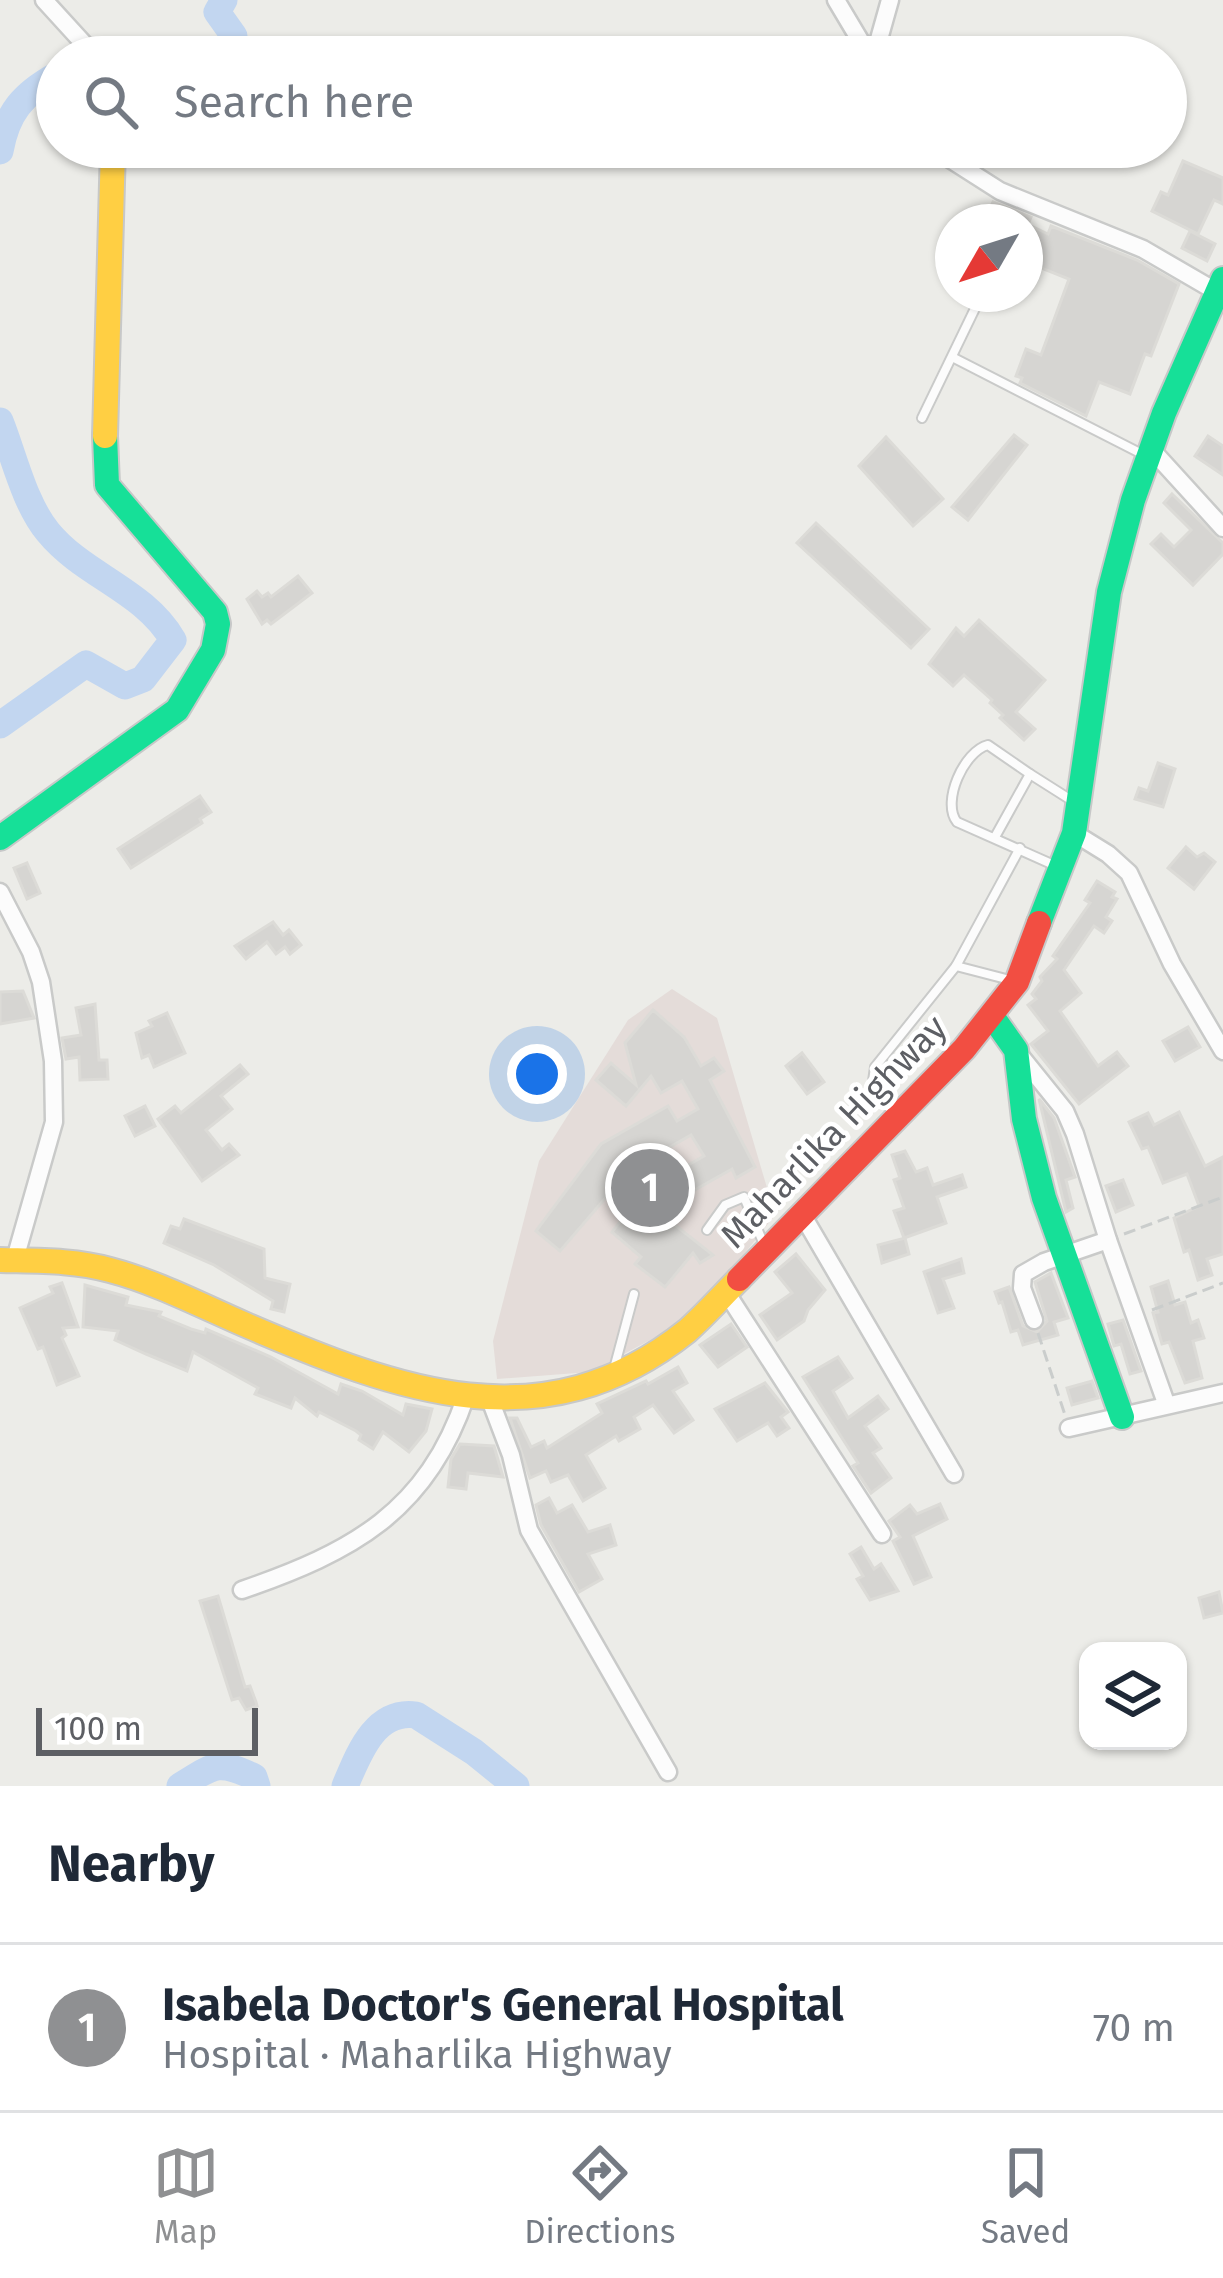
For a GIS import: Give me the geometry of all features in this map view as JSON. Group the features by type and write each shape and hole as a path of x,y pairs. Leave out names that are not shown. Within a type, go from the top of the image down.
{"main road":[{"path":"0,838 177,710 193,688 219,630 215,611 107,485 103,451 111,168"},
{"name":"Maharlika Highway","path":"7,1260 111,1270 381,1379 478,1396 562,1393 612,1378 690,1328 898,1117 992,1016 1017,982 1074,833 1109,592 1149,452 1220,285"},
{"path":"992,1016 1018,1054 1024,1074 1023,1110 1046,1207 1122,1417"}],"street":[{"path":"44,0 77,36"},
{"path":"836,0 859,36"},
{"path":"879,36 890,0"},
{"path":"964,168 1000,191 1220,285"},
{"path":"1149,452 1223,528"},
{"path":"1074,833 1129,873 1172,964 1223,1051"},
{"path":"0,892 41,982 53,1061 54,1122 7,1260"},
{"path":"1018,1054 1065,1111 1166,1403"},
{"path":"803,1216 953,1474"},
{"path":"1034,1320 1022,1288 1023,1274 1108,1240"},
{"path":"726,1292 882,1534"},
{"path":"1070,1428 1219,1394 1223,1416"},
{"path":"242,1590 311,1566 388,1520 423,1483 478,1396 512,1455 529,1530 668,1772"}],"lane":[{"path":"922,418 974,312"},
{"path":"954,358 1149,452"},
{"path":"1062,870 957,822 949,812 949,801 973,752 988,746 1078,804"},
{"path":"995,837 1030,774"},
{"path":"898,1117 872,1088 874,1067 956,966 1020,848"},
{"path":"956,966 1017,982"},
{"path":"707,1230 725,1205 744,1197 766,1253"},
{"path":"612,1378 634,1294"}],"path":[{"path":"1108,1240 1223,1197"},
{"path":"1136,1315 1223,1283"},
{"path":"1034,1320 1070,1428"}],"shaded area":[{"path":"672,989 717,1018 775,1215 723,1281 669,1330 590,1372 497,1379 493,1341 539,1161 628,1020"}],"building":[{"path":"1187,163 1223,178 1223,204 1214,200 1198,234 1152,211 1161,192 1168,195"},
{"path":"1051,226 1137,260 1179,284 1151,356 1145,354 1130,394 1099,382 1086,416 1020,383 1022,378 1016,376 1026,349 1041,355 1069,279 1043,269 1043,232 1048,234"},
{"path":"1190,231 1215,244 1207,261 1182,248"},
{"path":"1014,435 1027,445 968,520 952,507"},
{"path":"1208,436 1223,446 1223,475 1195,456"},
{"path":"886,437 943,499 913,526 859,466"},
{"path":"1172,494 1223,543 1223,554 1193,585 1151,544 1161,534 1174,547 1191,530 1164,503"},
{"path":"816,523 929,629 911,648 797,543"},
{"path":"298,576 312,593 271,624 267,620 262,624 247,599 257,591 271,597"},
{"path":"979,620 1045,680 1016,712 1035,729 1024,740 1000,718 1003,715 992,700 964,675 953,686 929,664 956,628 964,636"},
{"path":"1158,763 1175,769 1163,807 1135,799 1139,788 1148,791"},
{"path":"200,796 211,812 200,819 202,823 131,868 118,849"},
{"path":"1186,847 1197,857 1204,853 1215,862 1194,889 1168,868"},
{"path":"27,863 40,893 27,899 14,868"},
{"path":"1097,881 1115,892 1112,897 1117,899 1106,917 1112,921 1104,933 1094,926 1064,970 1081,993 1060,1011 1098,1066 1117,1052 1128,1066 1079,1104 1031,1044 1048,1031 1028,1005 1036,999 1032,994 1040,977 1057,959 1053,956 1090,903 1085,900"},
{"path":"273,922 283,935 289,930 301,945 290,954 285,947 276,954 267,942 246,959 235,946"},
{"path":"23,991 34,1018 0,1024 0,992"},
{"path":"95,1004 99,1060 107,1060 108,1079 80,1080 79,1057 66,1059 62,1038 81,1035 76,1008"},
{"path":"653,1010 684,1037 701,1066 714,1058 724,1071 710,1080 755,1167 736,1178 732,1169 677,1200 681,1205 666,1218 713,1255 700,1263 693,1253 665,1287 635,1264 641,1257 612,1232 642,1194 626,1174 560,1251 536,1231 601,1144 668,1106 677,1121 698,1109 682,1081 661,1093 651,1076 626,1106 596,1080 611,1063 636,1085 625,1043","holes":["691,1135 704,1156 660,1181 644,1162"]},
{"path":"167,1013 185,1053 154,1067 149,1055 142,1058 136,1033"},
{"path":"1188,1027 1200,1047 1175,1061 1163,1041"},
{"path":"802,1053 824,1082 807,1094 786,1066"},
{"path":"240,1065 248,1074 221,1096 232,1109 206,1130 222,1150 229,1144 239,1155 202,1181 158,1119 175,1106 181,1113"},
{"path":"1039,1099 1054,1118 1075,1177 1066,1180 1073,1208 1066,1212"},
{"path":"145,1106 155,1126 135,1136 125,1116"},
{"path":"1179,1112 1205,1166 1223,1157 1223,1254 1207,1259 1212,1275 1198,1280 1174,1218 1199,1206 1187,1174 1163,1183 1148,1147 1142,1149 1129,1122 1148,1113 1154,1125"},
{"path":"905,1151 916,1172 927,1168 933,1185 962,1175 966,1187 937,1197 946,1223 904,1238 894,1211 904,1208 892,1155"},
{"path":"1123,1180 1133,1205 1116,1212 1106,1186"},
{"path":"184,1219 264,1249 265,1278 290,1284 284,1312 271,1309 273,1301 214,1265 164,1243 171,1226 180,1229"},
{"path":"905,1238 909,1254 882,1263 878,1245"},
{"path":"796,1254 825,1290 804,1321 777,1340 760,1315 792,1293 775,1272"},
{"path":"961,1259 964,1273 943,1279 954,1308 938,1313 924,1272"},
{"path":"1051,1273 1068,1318 1054,1322 1058,1335 1023,1345 1018,1330 1011,1332 995,1292 1009,1287 1023,1326 1037,1332 1047,1321 1035,1282"},
{"path":"1168,1281 1175,1305 1185,1302 1191,1323 1198,1320 1204,1338 1193,1341 1202,1378 1185,1383 1169,1342 1162,1344 1153,1313 1158,1312 1151,1287"},
{"path":"62,1283 78,1327 63,1328 66,1335 62,1338 79,1376 57,1385 43,1347 38,1349 20,1308 53,1293 50,1287"},
{"path":"85,1285 128,1297 126,1305 161,1312 159,1316 205,1333 206,1329 271,1357 338,1394 341,1384 403,1415 406,1404 432,1409 426,1431 409,1452 383,1432 373,1449 359,1440 356,1431 319,1412 317,1416 295,1398 291,1408 255,1394 258,1388 193,1352 187,1371 146,1354 115,1340 118,1331 83,1327"},
{"path":"1123,1320 1141,1371 1130,1374 1121,1344 1114,1346 1108,1324"},
{"path":"731,1324 747,1347 718,1367 700,1345"},
{"path":"838,1357 852,1378 833,1391 848,1418 878,1396 888,1409 865,1426 881,1448 873,1453 891,1478 871,1493 853,1466 858,1463 803,1377"},
{"path":"678,1367 687,1383 673,1391 693,1420 674,1433 653,1405 634,1417 640,1429 619,1441 616,1436 586,1455 605,1488 583,1501 568,1475 551,1482 546,1471 530,1478 510,1418 517,1418 531,1447 544,1441 547,1448 602,1413 597,1404"},
{"path":"1092,1381 1098,1398 1072,1405 1067,1388"},
{"path":"765,1383 788,1412 781,1417 789,1428 777,1436 768,1423 737,1441 715,1409"},
{"path":"460,1444 494,1446 503,1477 468,1473 466,1489 448,1487 451,1459"},
{"path":"549,1498 557,1513 572,1505 588,1532 610,1525 616,1545 588,1554 602,1579 579,1592 541,1525 536,1505"},
{"path":"940,1504 947,1519 913,1536 931,1577 914,1584 893,1541 900,1537 889,1521 910,1505 917,1514"},
{"path":"861,1547 874,1569 881,1564 898,1591 870,1600 850,1554"},
{"path":"1219,1592 1223,1613 1204,1618 1199,1598"},
{"path":"218,1596 245,1687 250,1686 257,1706 246,1710 239,1698 232,1700 200,1601"}],"waterway":[{"path":"224,0 217,12 234,36"},
{"path":"0,151 7,125 36,88"},
{"path":"0,421 26,493 48,532 146,608 173,640 143,679 125,686 86,664 0,725"},
{"path":"345,1786 370,1737 389,1719 401,1715 416,1715 516,1786"},
{"path":"180,1786 223,1767 254,1777 257,1786"}],"traffic: fast":[{"path":"1039,923 1074,833 1109,592 1133,500 1164,413 1223,279"},
{"path":"0,838 177,710 213,650 218,624 215,612 107,485 105,436"},
{"path":"992,1016 1016,1050 1024,1119 1044,1198 1122,1417"}],"traffic: slow":[{"path":"105,436 112,168"},
{"path":"0,1260 110,1270 358,1370 469,1396 524,1397 579,1388 633,1366 687,1331 739,1279"}],"traffic: jam":[{"path":"739,1279 964,1049 1017,982 1039,923"}],"place":[{"name":"Isabela Doctor's General Hospital","path":"650,1188"}]}
